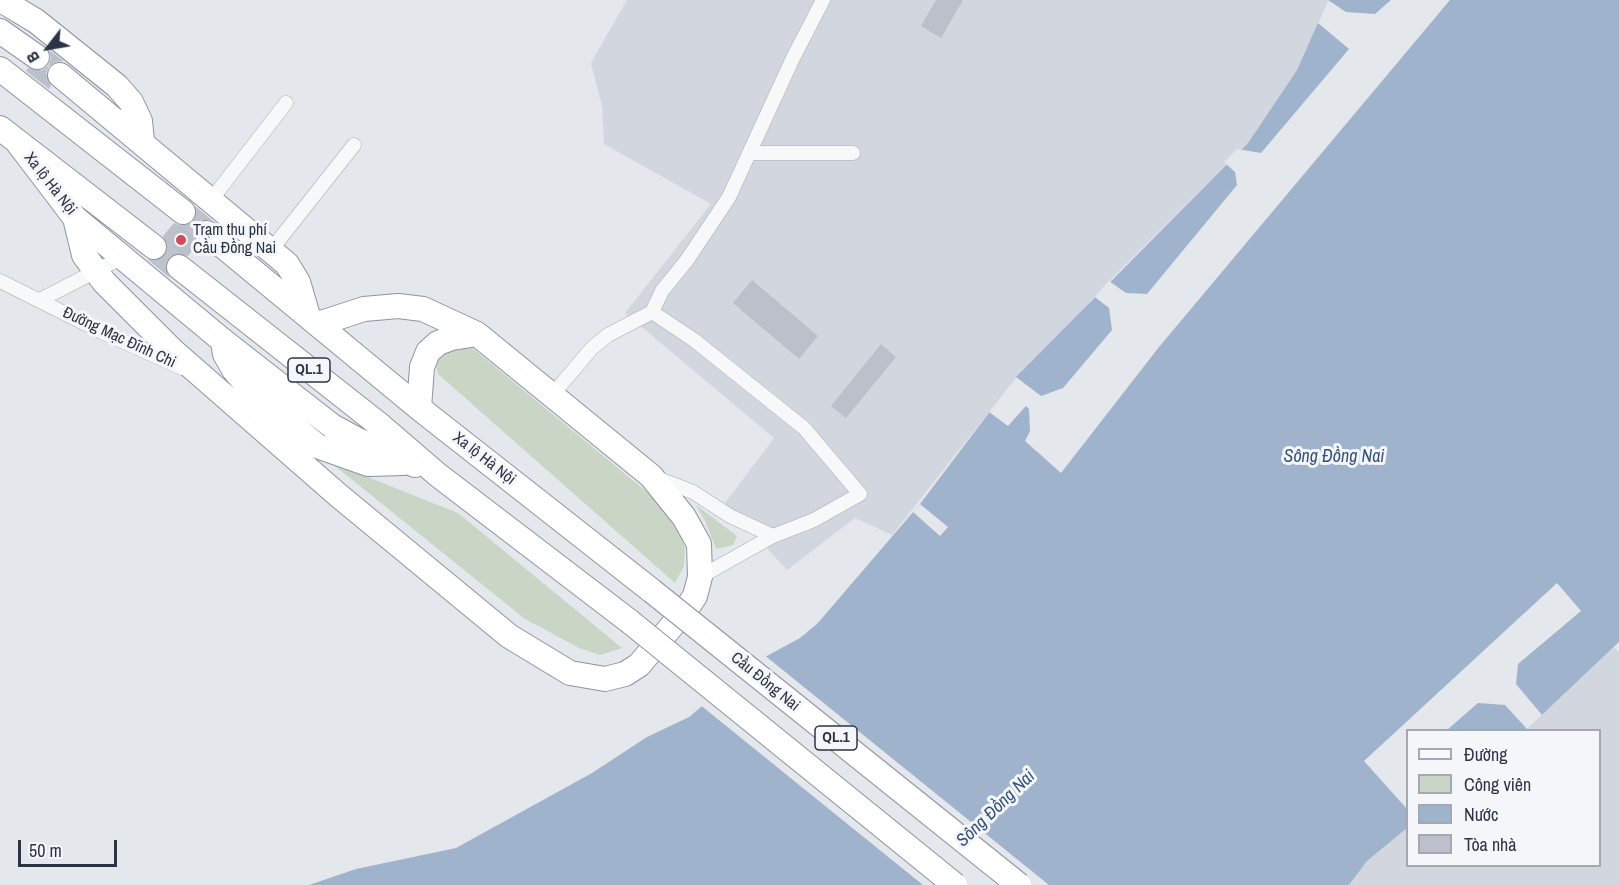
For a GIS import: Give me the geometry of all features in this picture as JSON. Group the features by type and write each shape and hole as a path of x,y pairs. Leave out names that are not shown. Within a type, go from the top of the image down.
{"highway":[{"path":"1,0 36,21 117,86 131,102 140,121 142,141"},
{"path":"0,31 37,57"},
{"path":"0,69 183,212"},
{"path":"60,75 271,250 294,273 313,320 364,309 398,306 423,309 477,334 553,394 651,476 684,518 699,544 700,577 694,596 687,608 639,665 625,674 605,679 570,673 510,636 455,593 198,375"},
{"name":"Xa lộ Hà Nội","path":"9,135 75,218 222,340 229,362 254,393 317,446 368,464 408,462 438,475"},
{"name":"Xa lộ Hà Nội","path":"9,135 154,247"},
{"name":"QL.1","path":"75,218 84,255 96,271 198,375"},
{"name":"Xa lộ Hà Nội","path":"207,233 419,408 652,591"},
{"name":"Xa lộ Hà Nội","path":"179,267 381,426 438,475 629,621 955,885"},
{"path":"419,408 422,367 428,352 438,343 477,334"},
{"name":"Cầu Đồng Nai","path":"652,591 1019,885"}],"street":[{"path":"553,394 592,348 608,335 652,312 662,291 687,260 729,197 752,153 793,58 823,0"},
{"path":"211,200 286,103"},
{"path":"271,250 354,145"},
{"path":"752,153 854,153"},
{"name":"Đường Mạc Đĩnh Chi","path":"39,300 123,257"},
{"name":"Đường Mạc Đĩnh Chi","path":"0,281 102,332 198,375"},
{"path":"652,312 694,340 804,428 860,494 814,520 773,536 700,577"},
{"path":"651,476 693,492 730,516 773,536"}],"shaded area":[{"path":"627,0 1328,0 1297,70 1248,143 1109,281 989,412 892,535 855,518 787,570 725,503 774,438 625,313 711,204 604,144 602,106 591,63"},
{"path":"1614,647 1619,652 1619,885 1349,885 1367,861 1406,829 1406,867 1601,867 1601,729 1527,729"}],"green space":[{"path":"447,347 471,347 658,501 677,526 685,548 684,566 675,583 438,374 435,361"},
{"path":"330,462 458,513 622,648 600,655 579,648 525,619"},
{"path":"696,505 737,536 733,545 716,549"}],"water":[{"name":"Sông Đồng Nai","path":"1328,0 1619,0 1619,642 1527,729 1406,729 1406,829 1367,861 1349,885 309,885 356,869 456,848 592,773 647,737 689,717 754,663 800,638 817,624 920,504 1016,377 1248,143 1297,70"}],"pier":[{"path":"1328,0 1346,12 1375,14 1391,0 1450,0 1159,347 1061,473 1025,441 1030,431 1029,409 1026,406 1008,426 989,412 1016,377 1041,396 1063,388 1112,330 1109,308 1095,297 1109,281 1126,293 1147,294 1237,185 1235,172 1224,162 1237,149 1261,153 1349,49 1318,23"},
{"path":"920,504 948,527 940,536 913,512"},
{"path":"1557,583 1581,611 1518,664 1516,684 1542,715 1527,729 1505,705 1478,703 1448,729 1406,729 1406,808 1364,761"},
{"path":"763,654 1049,885 923,885 699,704"}],"building":[{"path":"936,0 963,0 941,38 921,26"},
{"path":"49,50 64,61 49,66 46,73 51,86 49,89 26,71 28,68 42,70 48,66 51,58"},
{"path":"196,207 212,220 203,220 196,224 194,237 198,244 188,256 174,254 168,259 165,266 170,278 147,259 159,260 165,256 168,248 163,236 174,223 182,226 194,221"},
{"path":"752,280 818,336 799,359 733,303"},
{"path":"881,344 896,357 846,418 831,406"}],"tunnel":[{"path":"183,212 207,233"},
{"path":"154,247 179,267"}],"place":[{"name":"Trạm thu phí Cầu Đồng Nai","path":"181,240"}]}
